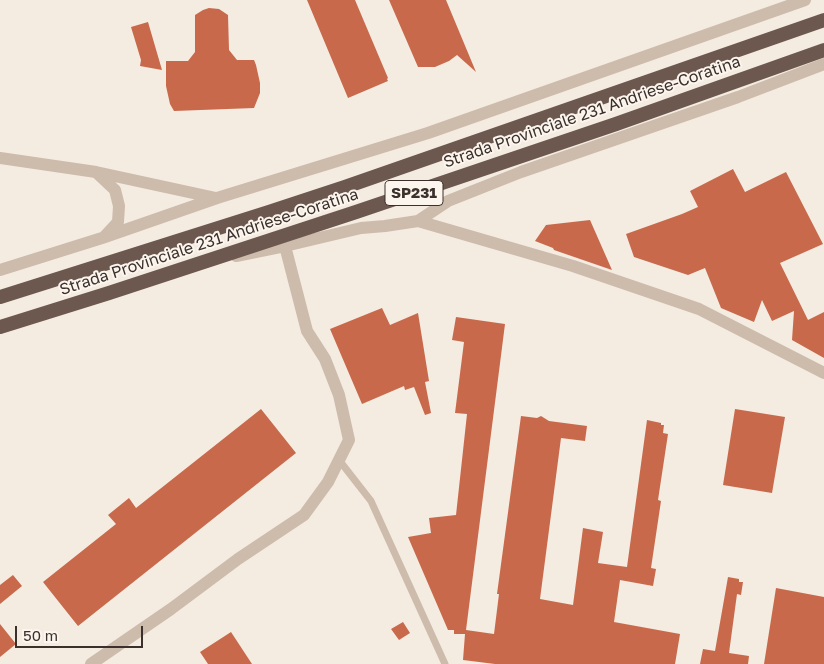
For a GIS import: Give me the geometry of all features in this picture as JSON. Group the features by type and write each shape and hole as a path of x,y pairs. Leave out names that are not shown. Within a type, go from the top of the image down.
{"highway":[{"name":"Strada Provinciale 231 Andriese-Coratina","path":"0,297 345,187 824,20"},
{"name":"Strada Provinciale 231 Andriese-Coratina","path":"0,327 356,212 616,124 824,50"}],"street":[{"path":"0,270 102,238 217,198 428,133 805,0"},
{"path":"418,221 448,200 521,172 729,100 824,64"},
{"path":"0,158 96,172 217,198"},
{"path":"96,172 115,190 119,206 118,222 102,238"},
{"path":"165,275 211,262 361,228 418,221 573,266 700,309 824,373"},
{"path":"90,664 172,609 238,559 304,515 328,482 349,440 339,395 326,359 308,331 285,246"}],"lane":[{"path":"339,460 371,501 445,664"}],"building":[{"path":"307,0 355,0 388,81 348,98"},
{"path":"389,0 446,0 476,72 457,55 435,67 418,67"},
{"path":"209,8 219,9 228,15 229,50 237,60 254,60 260,83 260,93 254,108 174,111 170,104 166,86 166,61 188,61 195,52 195,15"},
{"path":"148,22 162,70 140,66 141,60 131,27"},
{"path":"733,169 745,192 786,172 823,244 780,263 808,320 824,312 824,358 792,340 794,311 772,321 762,300 754,322 721,308 705,268 688,275 634,257 626,234 698,207 690,191"},
{"path":"590,220 612,270 554,250 535,241 546,225"},
{"path":"382,308 390,325 418,313 429,381 425,382 431,413 425,415 414,387 405,390 404,386 362,404 330,329"},
{"path":"456,317 505,324 466,630 494,634 499,594 497,594 521,416 537,418 541,416 549,421 587,426 585,441 561,438 540,599 573,605 583,528 603,532 598,563 627,567 647,420 664,425 663,433 668,434 658,500 661,501 651,568 656,569 653,586 620,580 614,622 680,634 675,664 495,664 463,660 465,634 454,634 454,630 448,630 408,537 431,533 429,518 456,515 467,414 455,413 464,342 452,340"},
{"path":"261,409 296,453 78,626 43,582 116,524 108,515 129,498 136,508"},
{"path":"735,409 785,417 772,493 723,485"},
{"path":"13,575 22,586 0,604 0,585"},
{"path":"728,577 739,579 739,582 743,582 741,595 737,594 729,653 749,656 748,664 700,664 703,649 715,651"},
{"path":"776,588 824,597 824,664 764,664"},
{"path":"403,622 410,633 399,640 391,629"},
{"path":"0,624 16,644 0,657"},
{"path":"231,632 252,664 208,664 200,652"}]}
